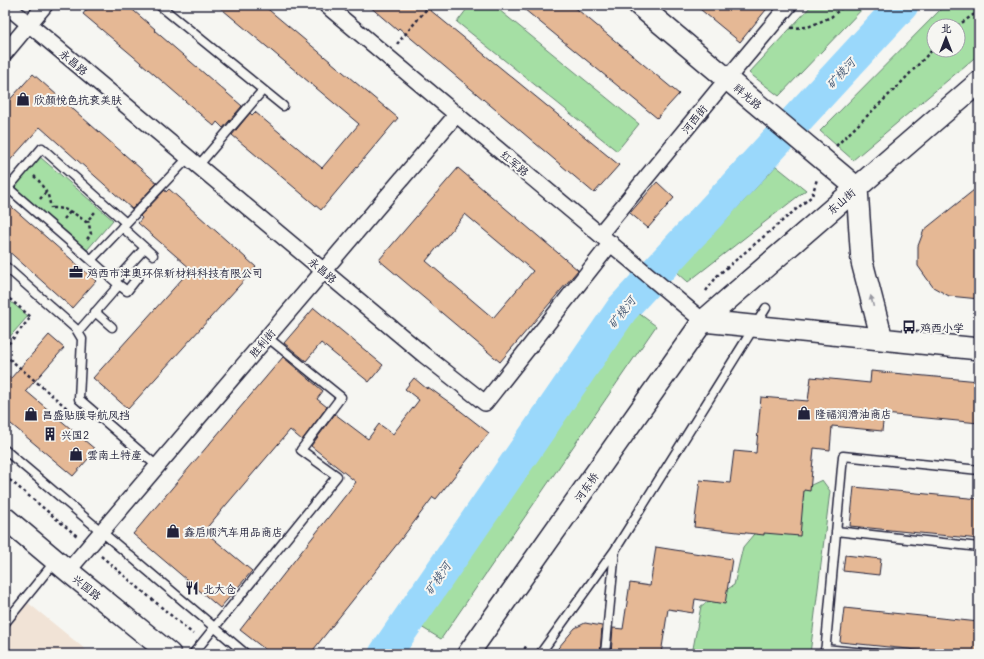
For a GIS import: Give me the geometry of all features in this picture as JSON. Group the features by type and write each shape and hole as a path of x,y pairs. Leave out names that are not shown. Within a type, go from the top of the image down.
{"main road":[{"name":"祥光路","path":"639,5 857,188"},
{"name":"东山街","path":"695,314 857,188 979,82"},
{"path":"857,188 862,262 882,339"},
{"path":"695,314 755,326 979,349"},
{"name":"河东桥","path":"468,654 695,314"},
{"name":"兴国路","path":"5,518 170,654"}],"street":[{"name":"永昌路","path":"6,5 418,350 485,403 604,237"},
{"path":"5,53 45,5"},
{"name":"红军路","path":"326,5 695,314"},
{"name":"河西街","path":"604,237 727,79 789,5"},
{"name":"胜利街","path":"62,566 89,546 457,114"}],"lane":[{"path":"159,5 283,106"},
{"path":"91,260 124,225 193,162 263,90"},
{"path":"138,277 126,291 8,188 42,148 104,203 153,255"},
{"path":"78,332 145,248"},
{"path":"5,266 67,320 76,329 82,339 79,399 157,466"},
{"path":"540,654 615,550 766,308"},
{"path":"95,312 112,327"},
{"path":"193,654 337,476 301,450 341,397 267,337"},
{"path":"5,450 246,654"},
{"path":"876,654 825,651 843,456 979,470"},
{"path":"836,531 979,547"},
{"path":"605,654 615,550"},
{"path":"5,623 62,566"}],"path":[{"path":"387,56 430,5"},
{"path":"768,29 808,27 832,17 844,5"},
{"path":"966,20 979,11"},
{"path":"695,314 696,304 718,275 812,196 823,160 926,56"},
{"path":"48,154 31,173 39,181 48,195 51,208"},
{"path":"51,208 62,208 73,213 86,222 104,203"},
{"path":"43,218 51,208"},
{"path":"5,295 31,317 5,348"},
{"path":"5,476 203,642"},
{"path":"521,654 527,645"}],"shaded area":[{"path":"27,602 91,654 5,654 5,628"}],"green space":[{"path":"470,5 493,5 639,124 617,151 457,22"},
{"path":"812,5 866,5 779,96 749,73"},
{"path":"945,5 979,5 979,54 853,160 820,131 926,24 926,58 966,58 966,18 932,18"},
{"path":"40,157 113,220 87,250 14,187"},
{"path":"776,166 806,190 688,282 677,272"},
{"path":"5,297 28,316 6,341 5,340"},
{"path":"637,312 656,326 441,639 421,627"},
{"path":"822,480 830,491 810,654 692,654 701,606 734,585 743,547 785,497"}],"building":[{"path":"90,5 127,5 242,106 223,128 217,122 214,126 83,14"},
{"path":"217,5 263,5 398,118 321,210 232,135 250,113 252,115 255,112 322,168 359,124"},
{"path":"368,5 424,5 619,165 594,193 399,28 397,30"},
{"path":"519,5 572,5 679,94 657,118"},
{"path":"695,5 770,5 740,42"},
{"path":"33,74 157,183 132,209 40,127 5,166 5,105"},
{"path":"458,168 578,270 500,362 379,260","holes":["465,214 533,271 493,318 426,261"]},
{"path":"657,182 674,198 648,228 630,213"},
{"path":"979,186 979,299 949,296 933,287 918,266 918,246 924,230"},
{"path":"169,189 256,267 128,409 93,378 191,269 138,223 142,218 140,216 165,190 166,192"},
{"path":"5,201 96,281 72,308 5,248"},
{"path":"314,308 383,365 369,382 321,343 306,361 284,343"},
{"name":"兴国2","path":"49,335 64,348 26,391 96,450 73,476 5,419 5,373 11,378"},
{"path":"283,357 323,391 317,399 327,407 302,440 290,430 204,531 252,571 220,608 133,534"},
{"path":"871,371 979,381 979,423 884,414 882,431 832,426 830,450 814,448 810,491 804,490 800,536 764,533 764,535 694,527 700,480 730,483 734,451 756,453 761,397 808,401 811,377 870,383"},
{"path":"414,378 427,389 428,387 453,405 489,433 436,499 433,497 310,654 271,654 240,630 356,482 311,446 335,414 368,439 379,424 393,434 419,400 405,389"},
{"path":"854,487 979,499 979,539 850,526"},
{"path":"656,547 732,559 725,604 695,599 693,613 668,609 661,654 611,654 613,628 623,629 630,583 650,586"},
{"path":"845,555 881,559 879,575 843,571"},
{"path":"844,608 979,622 979,654 956,654 840,642"},
{"path":"585,623 602,626 600,654 553,654 575,628"}],"waterway":[{"name":"矿棱河","path":"385,654 622,309 902,5"}],"place":[{"name":"欣颜悦色抗衰美肤","path":"23,99"},
{"name":"鸡西市津奥环保新材料科技有限公司","path":"76,272"},
{"name":"鸡西小学","path":"909,327"},
{"name":"隆福润滑油商店","path":"804,413"},
{"name":"昌盛贴膜导航风挡","path":"31,414"},
{"name":"兴国2","path":"50,434"},
{"name":"雲南土特產","path":"76,454"},
{"name":"鑫启顺汽车用品商店","path":"173,531"},
{"name":"北大仓","path":"192,588"}]}
